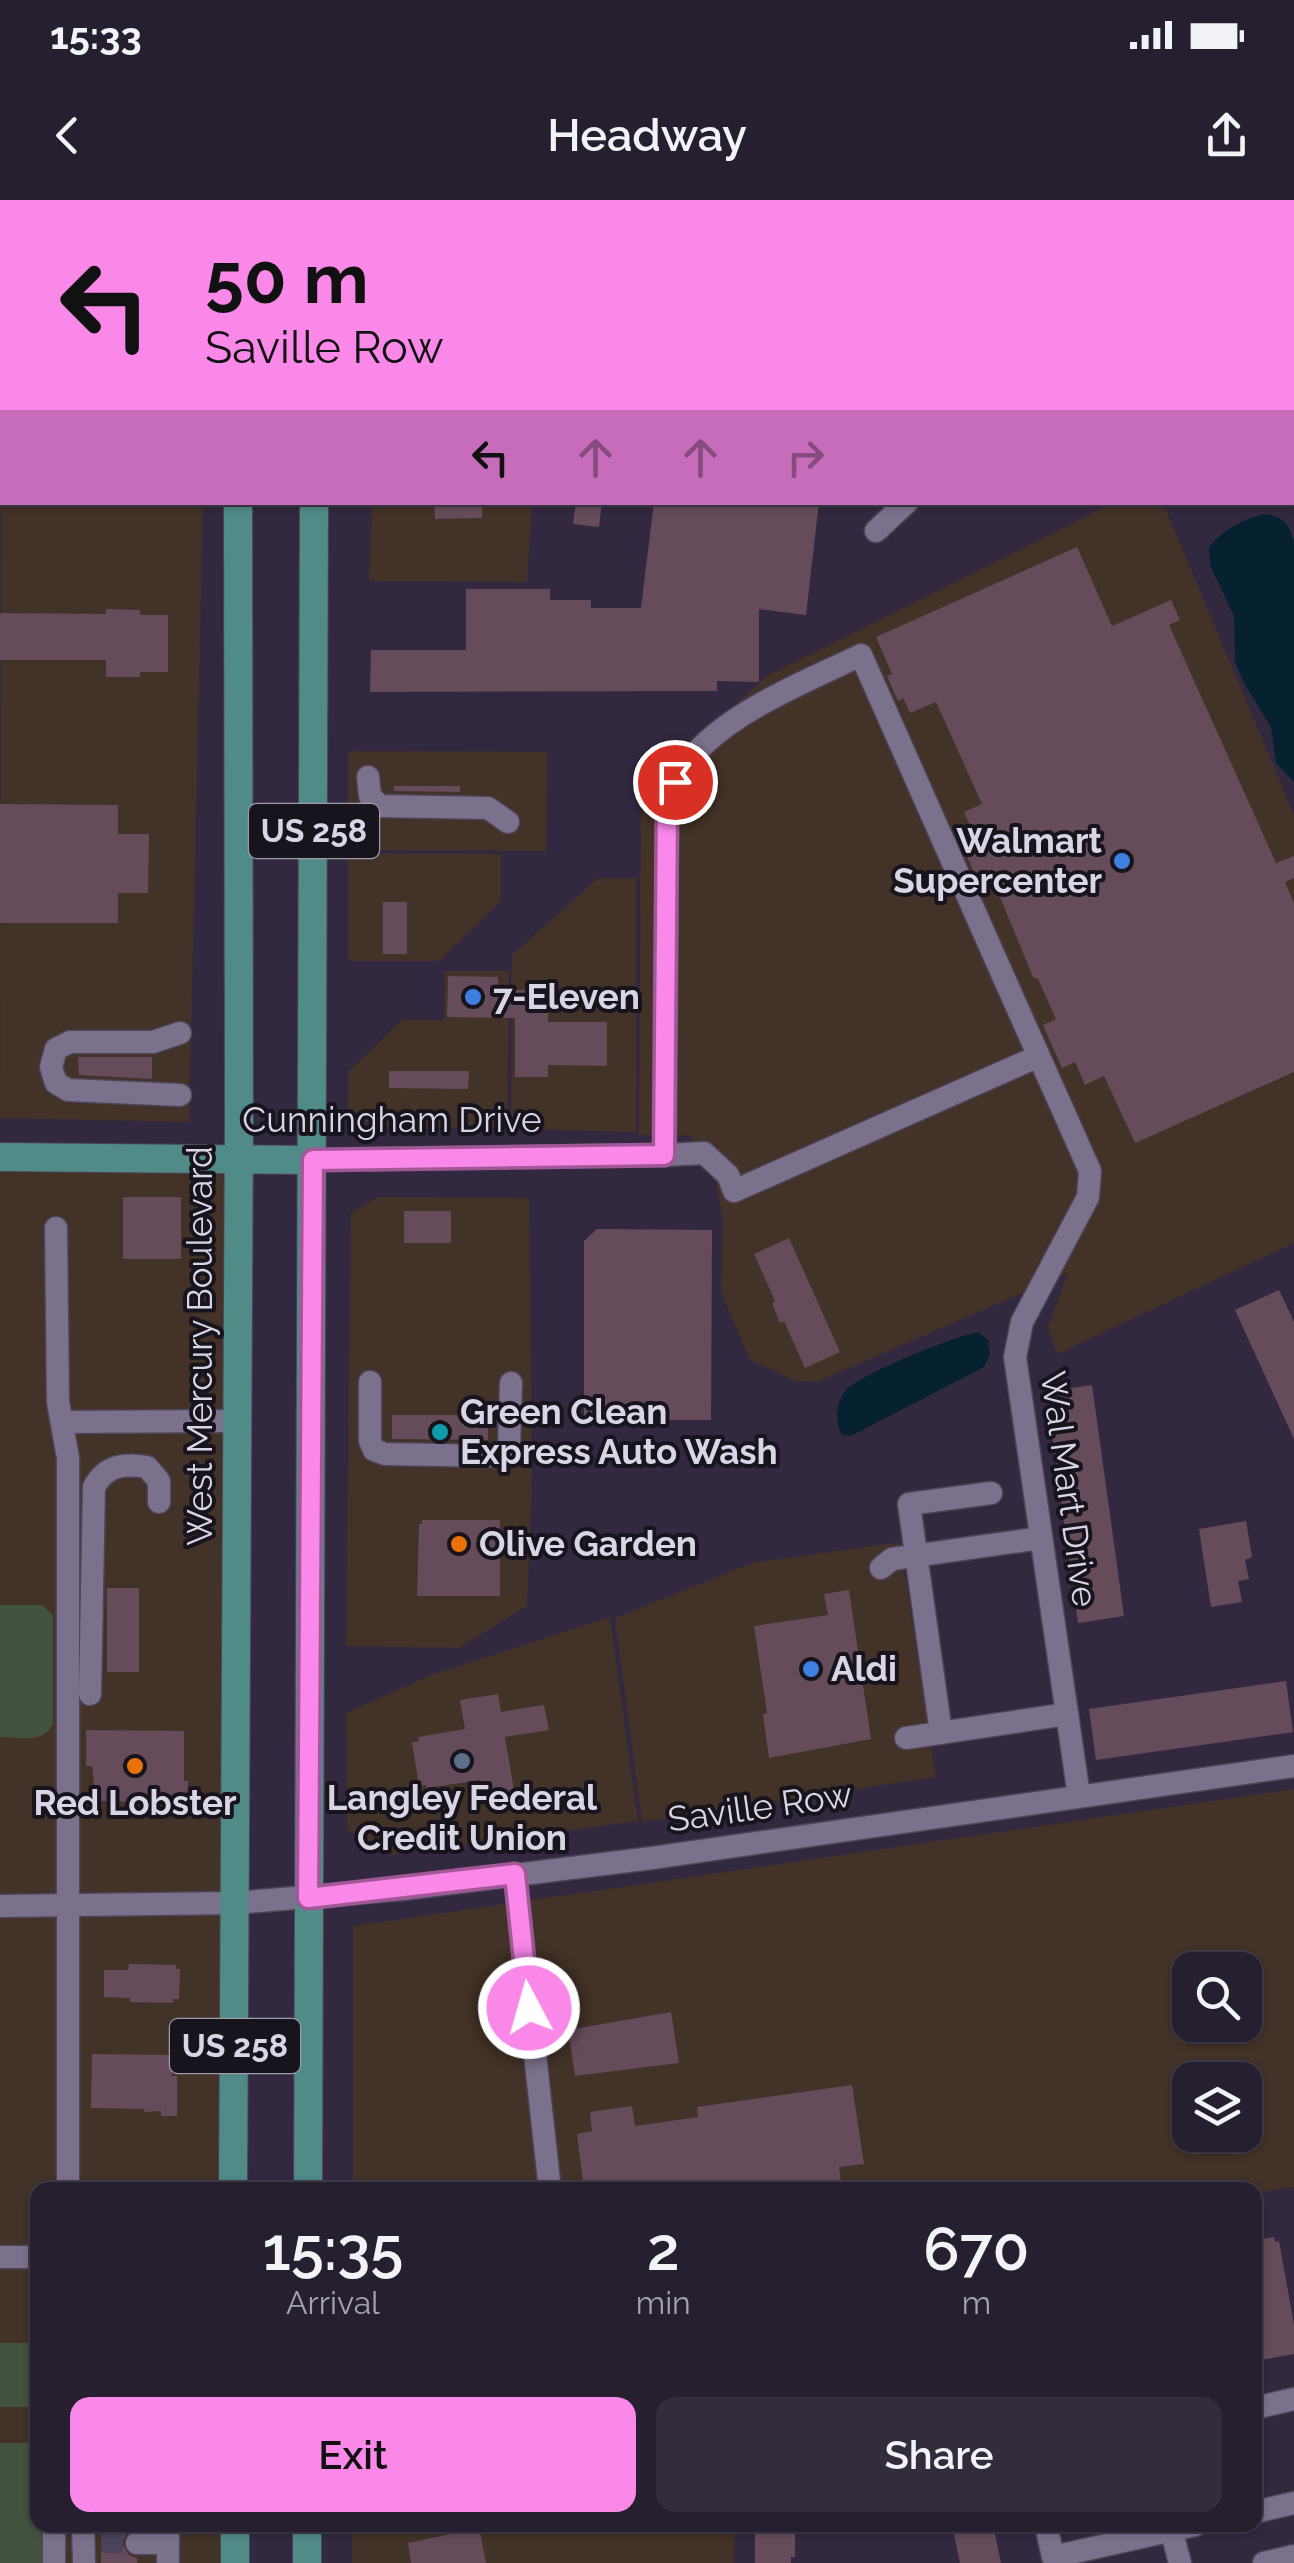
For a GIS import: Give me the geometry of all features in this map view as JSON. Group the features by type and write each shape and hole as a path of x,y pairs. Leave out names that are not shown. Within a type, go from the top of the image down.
{"main road":[{"name":"West Mercury Boulevard","path":"232,2182 239,1158 238,505"},
{"name":"US 258","path":"308,2182 314,505"},
{"name":"Cunningham Drive","path":"0,1157 313,1160"},
{"path":"235,2532 235,2563"},
{"path":"307,2532 308,2563"}],"street":[{"path":"876,532 904,505"},
{"name":"Wal Mart Drive","path":"664,1155 667,811 675,782 693,757 743,716 860,656 1090,1171 1088,1197 1022,1322 1015,1356 1079,1796"},
{"path":"368,777 370,796 380,806 488,808 508,822"},
{"path":"180,1034 153,1042 70,1042 56,1050 52,1067 56,1083 68,1090 180,1094"},
{"name":"Cunningham Drive","path":"313,1160 704,1154 728,1175 734,1191 1039,1056"},
{"path":"56,1228 57,1379 68,1458 68,2182"},
{"path":"370,1382 370,1441 374,1450 385,1454 494,1456 510,1448 511,1383"},
{"path":"62,1422 236,1421"},
{"path":"90,1694 94,1487 100,1477 118,1466 147,1467 159,1481 159,1502"},
{"path":"941,1733 909,1504 991,1493"},
{"path":"881,1568 892,1559 1041,1538"},
{"path":"906,1738 1067,1714"},
{"name":"Saville Row","path":"0,1906 234,1903 308,1898 652,1858 1294,1766"},
{"path":"515,1874 549,2182"},
{"path":"0,2257 30,2258"},
{"path":"1262,2406 1294,2399"},
{"path":"1262,2510 1294,2503"},
{"path":"54,2532 54,2563"},
{"path":"1048,2532 1053,2557 1158,2532"},
{"path":"1179,2532 1180,2563"},
{"path":"137,2543 165,2544"},
{"path":"1264,2563 1294,2556"}],"shaded area":[{"path":"1,505 203,505 189,1122 0,1118"},
{"path":"372,505 532,505 527,582 369,581"},
{"path":"1109,505 1164,505 1294,815 1294,1243 1057,1354 1048,1327 1068,1273 817,1382 795,1381 750,1360 721,1292 723,1221 716,1182 691,1136 639,1135 641,791 767,676"},
{"path":"348,751 547,752 546,851 348,850"},
{"path":"348,853 501,854 501,901 439,961 348,961"},
{"path":"598,878 636,878 636,1132 511,1129 512,955"},
{"path":"445,971 509,971 507,1129 372,1126 348,1109 348,1072 402,1020 444,1020"},
{"path":"0,1155 235,1157 233,2182 30,2182 30,2532 234,2532 234,2563 0,2563"},
{"path":"378,1197 529,1198 532,1477 527,1606 459,1648 346,1646 351,1213"},
{"path":"900,1542 936,1777 642,1822 615,1618 752,1563"},
{"path":"610,1617 638,1821 394,1855 347,1830 346,1713 431,1675"},
{"path":"1294,1789 1294,2187 1262,2192 1262,2182 353,2182 353,1926"},
{"path":"352,2532 735,2532 734,2563 352,2563"}],"green space":[{"path":"0,1605 42,1605 53,1615 53,1723 38,1737 0,1737"},
{"path":"0,2343 30,2343 30,2407 0,2407"},
{"path":"0,2443 30,2443 30,2532 43,2532 43,2563 0,2563"}],"water":[{"path":"1264,514 1284,521 1294,540 1294,782 1276,763 1271,727 1235,661 1234,616 1210,565 1209,547 1215,541 1234,526"},
{"path":"978,1332 988,1340 990,1355 984,1367 851,1436 842,1435 838,1406 846,1390 855,1383 909,1356"}],"building":[{"path":"434,505 482,505 482,518 435,519"},
{"path":"576,505 602,505 599,527 573,524"},
{"path":"654,505 819,505 806,615 759,609 759,682 717,681 717,691 370,692 371,650 466,650 466,589 550,589 550,600 591,600 591,608 641,608"},
{"name":"Walmart Supercenter","path":"1077,547 1112,626 1171,600 1180,620 1169,625 1276,863 1294,856 1294,878 1285,882 1294,903 1294,1072 1135,1143 1104,1076 1085,1085 1075,1062 1062,1068 1043,1025 1056,1019 1038,979 1033,977 993,880 980,886 961,843 975,837 964,812 982,804 936,702 910,713 903,698 898,701 887,676 892,674 876,637"},
{"path":"106,609 168,615 168,672 106,677 106,660 0,660 0,613 106,614"},
{"path":"394,786 460,786 460,792 394,791"},
{"path":"0,804 118,805 118,834 149,834 148,893 118,893 118,923 0,923"},
{"path":"383,902 407,902 407,954 383,954"},
{"path":"448,976 498,977 498,990 548,990 548,1022 607,1022 607,1066 548,1065 548,1077 515,1077 515,1018 447,1017"},
{"path":"78,1057 152,1057 152,1079 79,1075"},
{"name":"7-Eleven","path":"389,1071 469,1071 468,1089 389,1088"},
{"path":"123,1197 181,1197 181,1259 123,1259"},
{"path":"404,1211 451,1211 451,1243 404,1243"},
{"path":"597,1229 712,1230 711,1420 584,1420 584,1241"},
{"path":"789,1238 840,1352 805,1368 784,1321 780,1323 772,1303 775,1301 754,1254"},
{"path":"1279,1290 1294,1322 1294,1439 1235,1310"},
{"path":"1092,1385 1124,1616 1078,1623 1046,1392"},
{"name":"Green Clean Express Auto Wash","path":"392,1415 488,1415 488,1440 392,1439"},
{"name":"Olive Garden","path":"422,1520 500,1520 500,1596 417,1596"},
{"path":"1246,1521 1252,1557 1245,1560 1249,1579 1238,1581 1242,1602 1211,1607 1199,1529"},
{"path":"107,1588 139,1588 139,1672 107,1672"},
{"name":"Aldi","path":"849,1590 871,1739 769,1758 763,1714 767,1713 754,1626 828,1615 824,1594"},
{"path":"1286,1681 1293,1732 1096,1760 1089,1709"},
{"name":"Langley Federal Credit Union","path":"498,1694 501,1712 544,1705 549,1730 505,1737 515,1796 484,1800 480,1780 419,1786 412,1742 419,1741 418,1737 465,1729 460,1700"},
{"name":"Red Lobster","path":"86,1730 184,1731 187,1795 172,1795 165,1802 96,1801 92,1766 86,1766"},
{"path":"129,1964 176,1965 180,1969 179,1999 173,1999 173,2003 130,2002 130,1998 104,1997 104,1970 128,1970"},
{"path":"671,2012 679,2063 575,2076 568,2030"},
{"path":"92,2054 172,2055 172,2076 177,2076 177,2116 161,2116 161,2111 144,2109 91,2108"},
{"path":"852,2085 864,2164 839,2167 841,2182 583,2182 577,2134 592,2131 590,2112 632,2106 635,2126 698,2117 697,2107"},
{"path":"1274,2237 1275,2242 1279,2241 1294,2325 1294,2354 1262,2360 1262,2239"},
{"path":"101,2532 129,2532 122,2544 129,2555 137,2558 137,2563 101,2563"},
{"path":"480,2532 486,2563 411,2563 408,2543"},
{"path":"755,2532 795,2532 795,2557 791,2557 791,2563 755,2563"},
{"path":"953,2532 994,2532 1001,2563 960,2563"}],"tunnel":[{"path":"101,2542 137,2543"}],"place":[{"name":"Walmart Supercenter","path":"1122,861"},
{"name":"7-Eleven","path":"473,997"},
{"name":"Green Clean Express Auto Wash","path":"440,1432"},
{"name":"Olive Garden","path":"459,1544"},
{"name":"Aldi","path":"811,1669"},
{"name":"Langley Federal Credit Union","path":"462,1761"},
{"name":"Red Lobster","path":"135,1766"}],"route":[{"path":"529,2008 515,1874 308,1898 313,1160 664,1155 667,811 675,782"}]}
